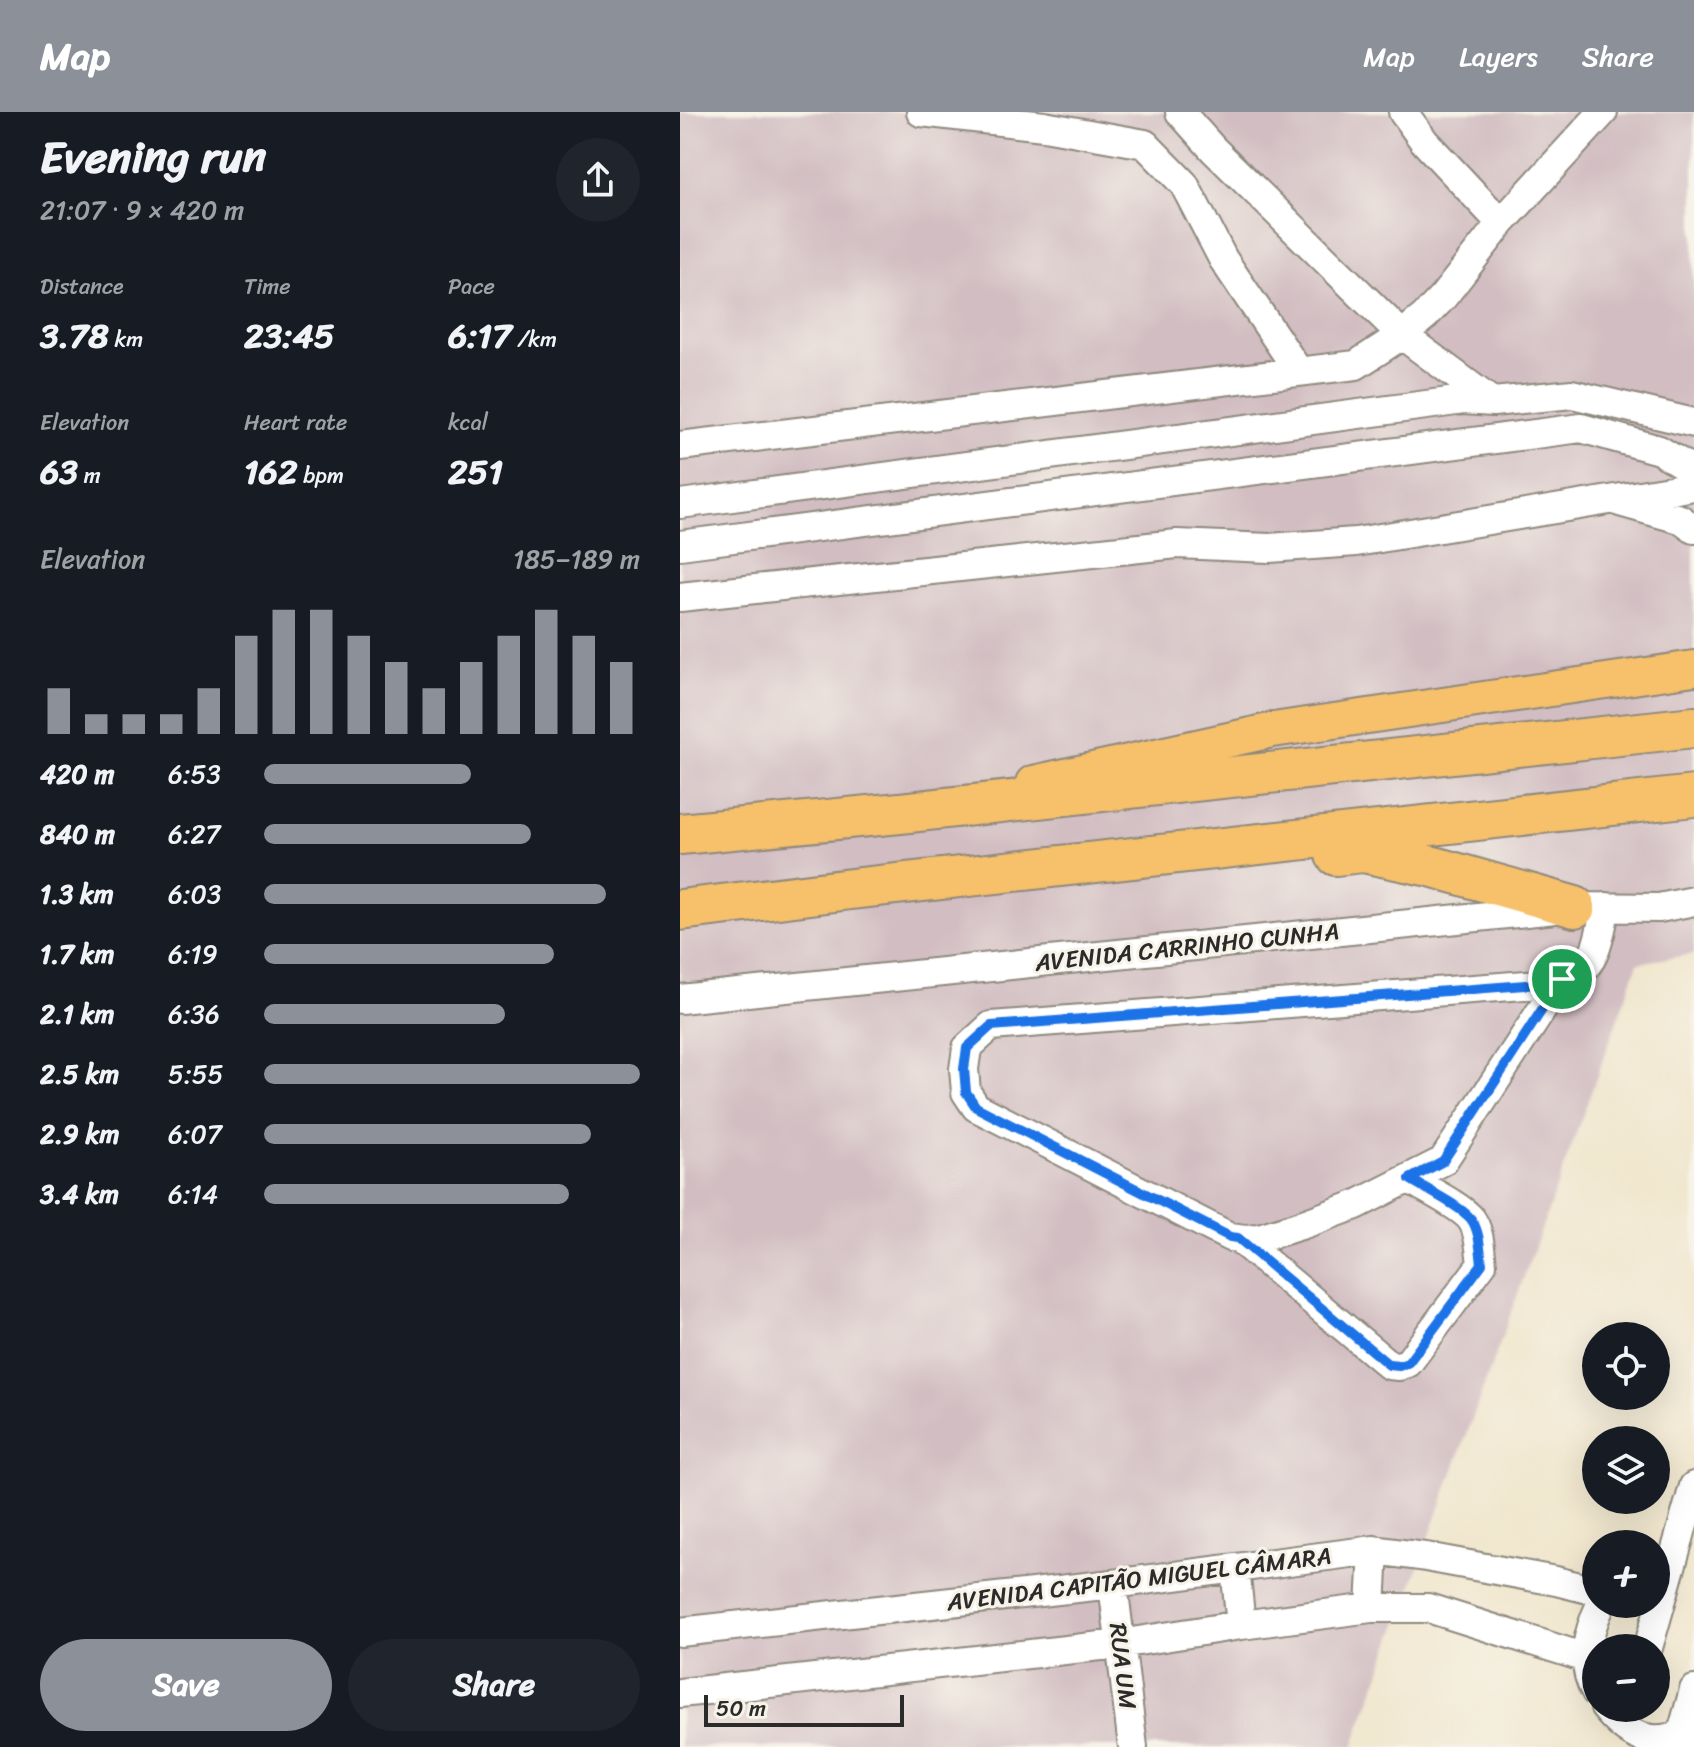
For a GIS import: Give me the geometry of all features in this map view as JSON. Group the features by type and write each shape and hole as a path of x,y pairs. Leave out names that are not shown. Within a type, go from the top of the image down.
{"highway":[{"path":"680,834 1694,727"},
{"path":"680,910 1694,796"},
{"path":"851,889 994,897 1363,852 1590,907"}],"main road":[{"path":"900,813 1273,730 1694,668"}],"street":[{"path":"921,112 1044,126 1145,144 1184,184 1223,259 1299,372"},
{"path":"1180,112 1213,149 1402,335 1493,402 1659,450 1689,463"},
{"path":"1403,112 1424,141 1501,223"},
{"path":"680,446 1356,365 1425,316 1501,223 1603,112"},
{"path":"680,504 1464,400 1493,402 1572,394 1694,422"},
{"path":"680,545 1581,428"},
{"path":"680,597 1177,544 1269,548 1356,542 1694,486"},
{"path":"1611,500 1680,519 1694,529"},
{"name":"AVENIDA CARRINHO CUNHA","path":"680,999 1590,907 1659,908 1694,901"},
{"path":"1562,979 1443,1161 1356,1205 1259,1238 1230,1237 976,1107 966,1092 964,1069 967,1048 991,1026 1539,984 1562,979 1578,973 1593,957 1590,907"},
{"path":"1238,1238 1389,1365 1408,1363 1482,1264 1477,1233 1471,1219 1410,1179"},
{"path":"1652,1634 1694,1486"},
{"path":"1371,1608 1374,1550"},
{"name":"AVENIDA CAPITÃO MIGUEL CÂMARA","path":"680,1632 1113,1584 1374,1550 1455,1562 1582,1588"},
{"path":"1235,1568 1241,1625"},
{"name":"RUA UM","path":"1113,1584 1133,1747"},
{"path":"680,1693 1119,1644 1371,1608 1428,1608 1582,1657"},
{"path":"1626,1729 1645,1742 1680,1741 1694,1690"}],"shaded area":[{"path":"680,112 1694,112 1694,954 1638,963 1353,1747 680,1747"}],"route":[{"path":"1562,979 1443,1161 1410,1179 1471,1219 1477,1233 1482,1264 1408,1363 1399,1366 1389,1365 1238,1238 1230,1237 976,1107 966,1092 964,1069 967,1048 991,1026 1539,984 1562,979"}]}
